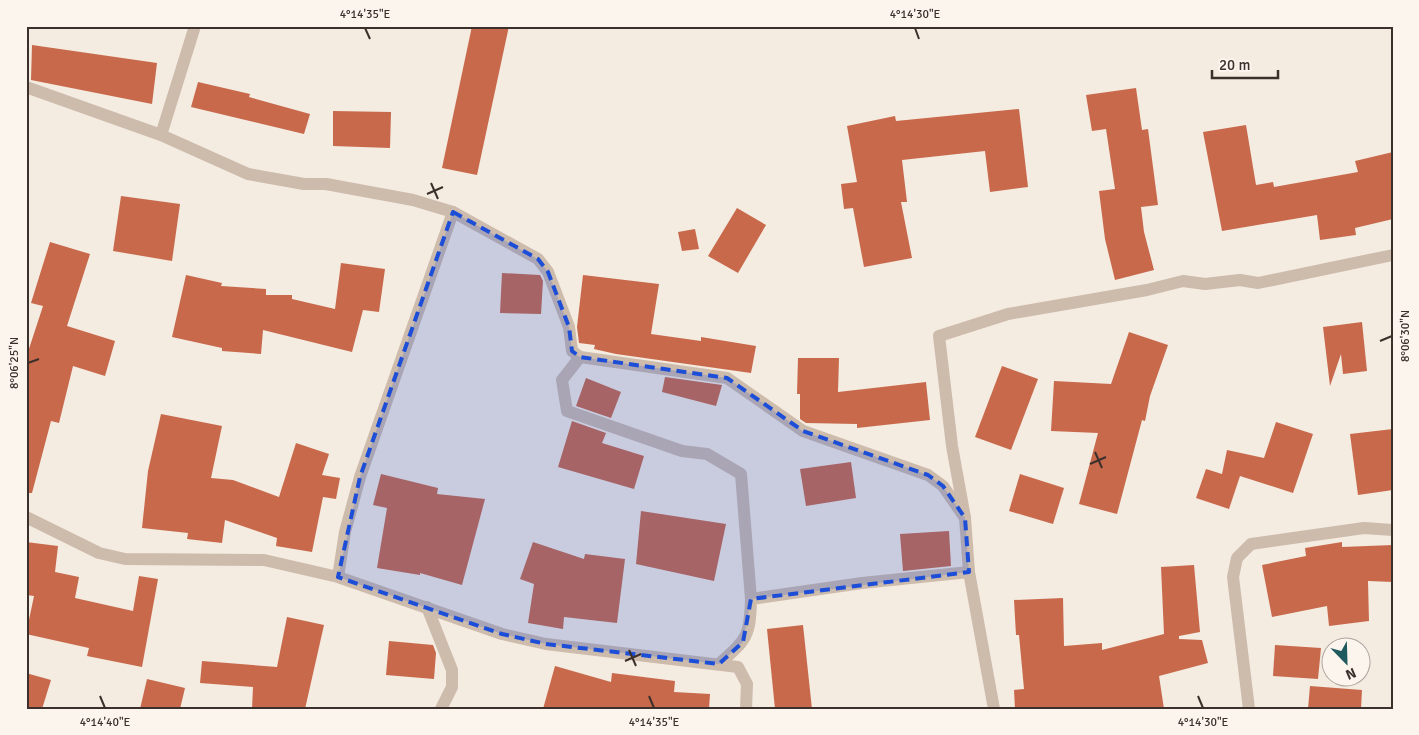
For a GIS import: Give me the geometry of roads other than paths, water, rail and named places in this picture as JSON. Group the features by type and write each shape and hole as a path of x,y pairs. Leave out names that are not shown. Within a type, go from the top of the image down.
{"street":[{"path":"161,135 196,26"},
{"path":"26,87 161,135 248,174 304,184 326,184 413,200 454,212 538,259 548,272 569,327 572,352 580,357 727,378 803,431 928,475 943,486 965,518"},
{"path":"338,577 345,532 363,468 454,212"},
{"path":"994,709 969,572 965,518 952,446 939,336 1008,314 1147,290 1183,281 1205,284 1240,280 1258,283 1393,255"},
{"path":"580,357 562,380 567,411 682,451 707,454 741,474 751,599 750,622 743,642 719,664"},
{"path":"26,517 99,554 124,559 264,560 338,577 502,634 546,644 738,667 747,684 746,709"},
{"path":"1249,709 1233,577 1237,558 1251,544 1364,528 1393,530"},
{"path":"751,599 862,583 969,572"},
{"path":"427,607 452,670 452,687 441,709"}]}
